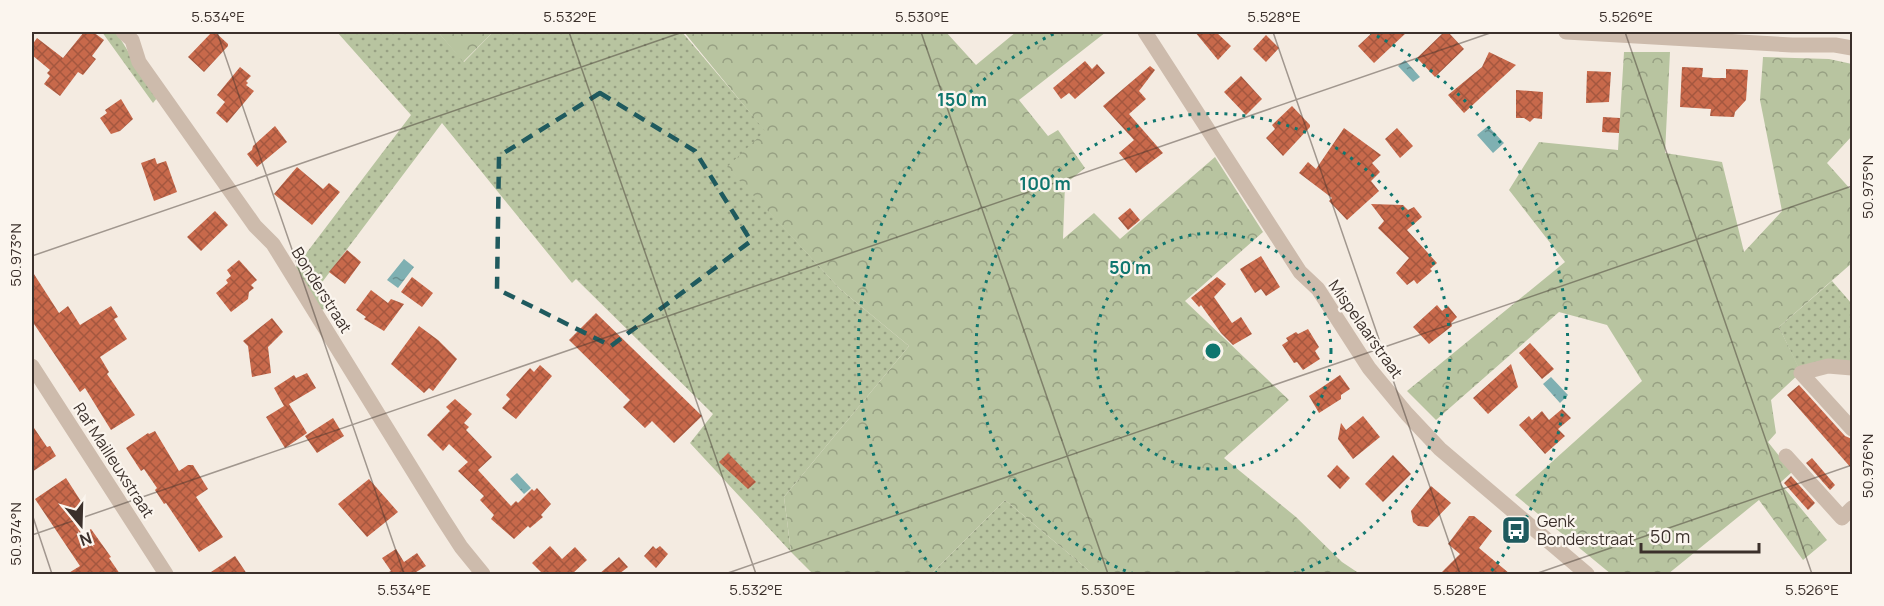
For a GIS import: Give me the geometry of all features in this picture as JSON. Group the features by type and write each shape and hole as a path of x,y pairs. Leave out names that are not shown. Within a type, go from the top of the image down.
{"street":[{"name":"Bonderstraat","path":"123,32 132,40 139,62 255,226 273,244 443,519 461,547 483,574"},
{"name":"Mispelaarstraat","path":"1145,32 1300,272 1318,289 1368,368 1440,449 1580,572"},
{"path":"1566,32 1792,45 1835,38 1852,48"},
{"name":"Raf Mailleuxstraat","path":"32,366 166,574"},
{"path":"1852,368 1828,366 1801,373 1852,429"},
{"path":"1812,377 1852,422"},
{"path":"1786,456 1842,518 1852,508"}],"highlighted area":[{"path":"600,93 695,151 751,241 611,346 497,289 499,156"}],"green space":[{"path":"102,32 114,32 118,35 157,98 153,103"},
{"path":"337,32 438,32 464,62 493,32 682,32 766,131 728,167 840,289 909,346 784,497 791,552 690,443 713,414 576,279 572,283 442,123 317,289 328,308 321,310 295,268 411,115"},
{"path":"438,32 493,32 463,62"},
{"path":"684,32 946,32 976,65 1016,32 1106,32 1019,100 1048,136 1058,130 1085,168 1065,184 1063,239 1094,213 1120,239 1215,157 1263,232 1185,301 1289,400 1224,458 1296,517 1342,562 1360,574 1093,574 1005,500 931,574 813,574 791,552 784,497 909,346 840,289 727,167 765,131"},
{"path":"1624,52 1670,52 1665,153 1722,162 1744,252 1782,211 1760,100 1763,57 1829,59 1852,64 1852,136 1827,163 1852,191 1852,263 1779,327 1801,372 1771,400 1776,433 1768,442 1792,472 1780,483 1827,540 1803,560 1759,500 1668,574 1611,574 1515,495 1642,381 1607,325 1559,312 1436,420 1407,391 1565,262 1509,190 1539,142 1618,150"},
{"path":"1832,281 1852,304 1852,367 1801,373 1779,327"},
{"path":"1005,500 1093,574 931,574"}],"water":[{"path":"1405,60 1420,77 1413,82 1398,66"},
{"path":"1488,126 1504,143 1493,153 1477,135"},
{"path":"404,259 414,267 398,288 387,280"},
{"path":"1551,377 1568,395 1560,403 1543,384"},
{"path":"517,473 531,488 524,494 510,479"}],"building":[{"path":"84,32 93,32 104,40 92,56 96,59 83,75 78,72 60,96 44,84 50,76 47,73 50,70 32,55 32,45 37,38 63,58"},
{"path":"212,32 215,32 228,46 204,72 188,57"},
{"path":"1195,32 1216,32 1231,46 1218,60"},
{"path":"1373,32 1407,32 1374,63 1358,46"},
{"path":"1444,32 1448,32 1464,49 1435,77 1417,58"},
{"path":"1266,35 1279,48 1266,62 1253,49"},
{"path":"1489,52 1516,65 1464,113 1448,95 1482,67"},
{"path":"1085,61 1092,69 1097,64 1105,73 1075,99 1069,93 1061,99 1053,88"},
{"path":"1150,66 1155,70 1139,91 1146,99 1129,114 1163,153 1136,173 1119,153 1134,140 1103,106"},
{"path":"240,67 251,76 246,81 248,83 246,85 254,91 227,123 216,113 225,102 217,95"},
{"path":"1682,67 1703,68 1702,77 1714,78 1726,78 1726,69 1748,70 1746,100 1735,112 1734,117 1710,116 1711,109 1680,107"},
{"path":"1587,71 1611,72 1609,102 1586,103"},
{"path":"1241,76 1262,99 1246,115 1224,92"},
{"path":"1516,90 1543,92 1542,119 1534,118 1530,122 1524,118 1516,118"},
{"path":"121,99 133,119 120,131 111,134 100,118 107,113 105,110"},
{"path":"1292,106 1310,127 1283,156 1266,138 1275,129 1272,125"},
{"path":"1603,117 1620,118 1619,133 1602,132"},
{"path":"275,126 287,142 257,167 247,154"},
{"path":"1344,128 1381,155 1372,163 1380,172 1371,181 1379,191 1347,220 1329,201 1332,198 1299,173 1308,162 1316,169"},
{"path":"1397,128 1413,146 1400,158 1385,139"},
{"path":"155,158 157,164 166,161 177,192 154,201 141,163"},
{"path":"297,167 323,189 329,183 340,192 312,225 274,194"},
{"path":"1371,204 1403,205 1408,210 1414,207 1422,217 1407,230 1437,263 1430,269 1432,271 1417,284 1414,280 1407,285 1396,273 1409,258 1378,228 1384,221"},
{"path":"1130,208 1140,220 1128,230 1118,218"},
{"path":"215,211 228,225 201,251 187,237"},
{"path":"347,250 361,262 345,284 329,272"},
{"path":"1261,256 1280,287 1266,296 1261,289 1255,293 1240,269"},
{"path":"239,260 257,280 251,285 254,288 249,292 248,299 231,312 216,293 228,283 226,280 231,276 227,270"},
{"path":"32,271 59,313 68,306 80,325 111,306 118,317 114,319 127,339 100,357 109,372 107,374 135,415 111,430 85,388 80,392 32,321"},
{"path":"412,277 433,293 422,307 401,292"},
{"path":"1217,277 1226,284 1214,297 1232,323 1241,317 1252,334 1233,345 1221,333 1201,305 1199,307 1191,298"},
{"path":"371,290 388,303 391,299 404,304 384,331 364,319 366,317 356,310"},
{"path":"1437,305 1442,311 1448,306 1457,317 1451,323 1452,326 1429,344 1413,327"},
{"path":"596,313 702,416 674,443 652,421 645,428 623,407 630,400 569,340"},
{"path":"272,318 283,332 268,347 271,373 252,377 248,346 243,341"},
{"path":"419,326 438,340 457,359 433,391 429,388 424,393 391,364"},
{"path":"1308,329 1319,347 1315,351 1320,359 1303,370 1297,362 1294,363 1282,345 1288,341 1286,338"},
{"path":"1530,343 1554,369 1542,379 1519,353"},
{"path":"1511,364 1518,387 1488,414 1473,398"},
{"path":"540,365 552,376 516,419 502,408 510,399 506,395 530,368 534,372"},
{"path":"307,373 316,388 289,404 307,433 285,448 266,417 284,406 274,388 294,375 296,378"},
{"path":"1340,375 1350,389 1341,395 1341,399 1319,413 1309,396"},
{"path":"1799,385 1845,436 1852,439 1852,469 1787,395"},
{"path":"455,399 472,414 464,423 469,427 466,430 492,457 478,470 511,506 516,501 518,503 532,489 534,491 537,488 551,504 541,515 543,517 530,528 528,526 514,539 491,519 494,515 480,500 484,496 458,471 468,462 449,444 443,451 427,435 450,411 446,407"},
{"path":"1562,409 1571,418 1558,429 1565,436 1545,454 1519,425 1529,416 1532,420 1542,411 1549,420"},
{"path":"1363,416 1380,437 1353,459 1338,439 1341,423 1346,430"},
{"path":"333,418 344,436 317,453 305,436"},
{"path":"32,425 56,456 32,472"},
{"path":"155,431 179,471 188,465 193,465 208,489 196,497 223,537 199,552 166,503 164,504 155,490 157,488 144,469 141,471 126,448 148,433"},
{"path":"728,453 756,482 748,489 719,462"},
{"path":"1393,455 1411,474 1383,502 1365,484"},
{"path":"1812,458 1835,485 1830,490 1806,463"},
{"path":"1337,465 1350,478 1340,489 1327,476"},
{"path":"1791,476 1815,503 1808,510 1784,483"},
{"path":"66,478 82,503 67,513 82,534 91,529 120,574 67,574 80,566 35,499"},
{"path":"369,479 398,512 367,537 338,504"},
{"path":"1431,486 1451,503 1428,527 1418,526 1413,522 1411,511"},
{"path":"1469,516 1474,516 1492,531 1479,548 1510,574 1440,574 1460,554 1448,544"},
{"path":"550,546 562,559 575,547 587,560 572,574 543,574 532,563"},
{"path":"653,546 656,549 660,546 668,554 656,568 644,556"},
{"path":"396,549 404,562 417,553 426,566 413,574 385,574 391,571 382,558"},
{"path":"235,556 247,574 208,574"},
{"path":"619,557 628,567 619,574 599,574"}],"place":[{"name":"Genk Bonderstraat","path":"1516,530"}]}
